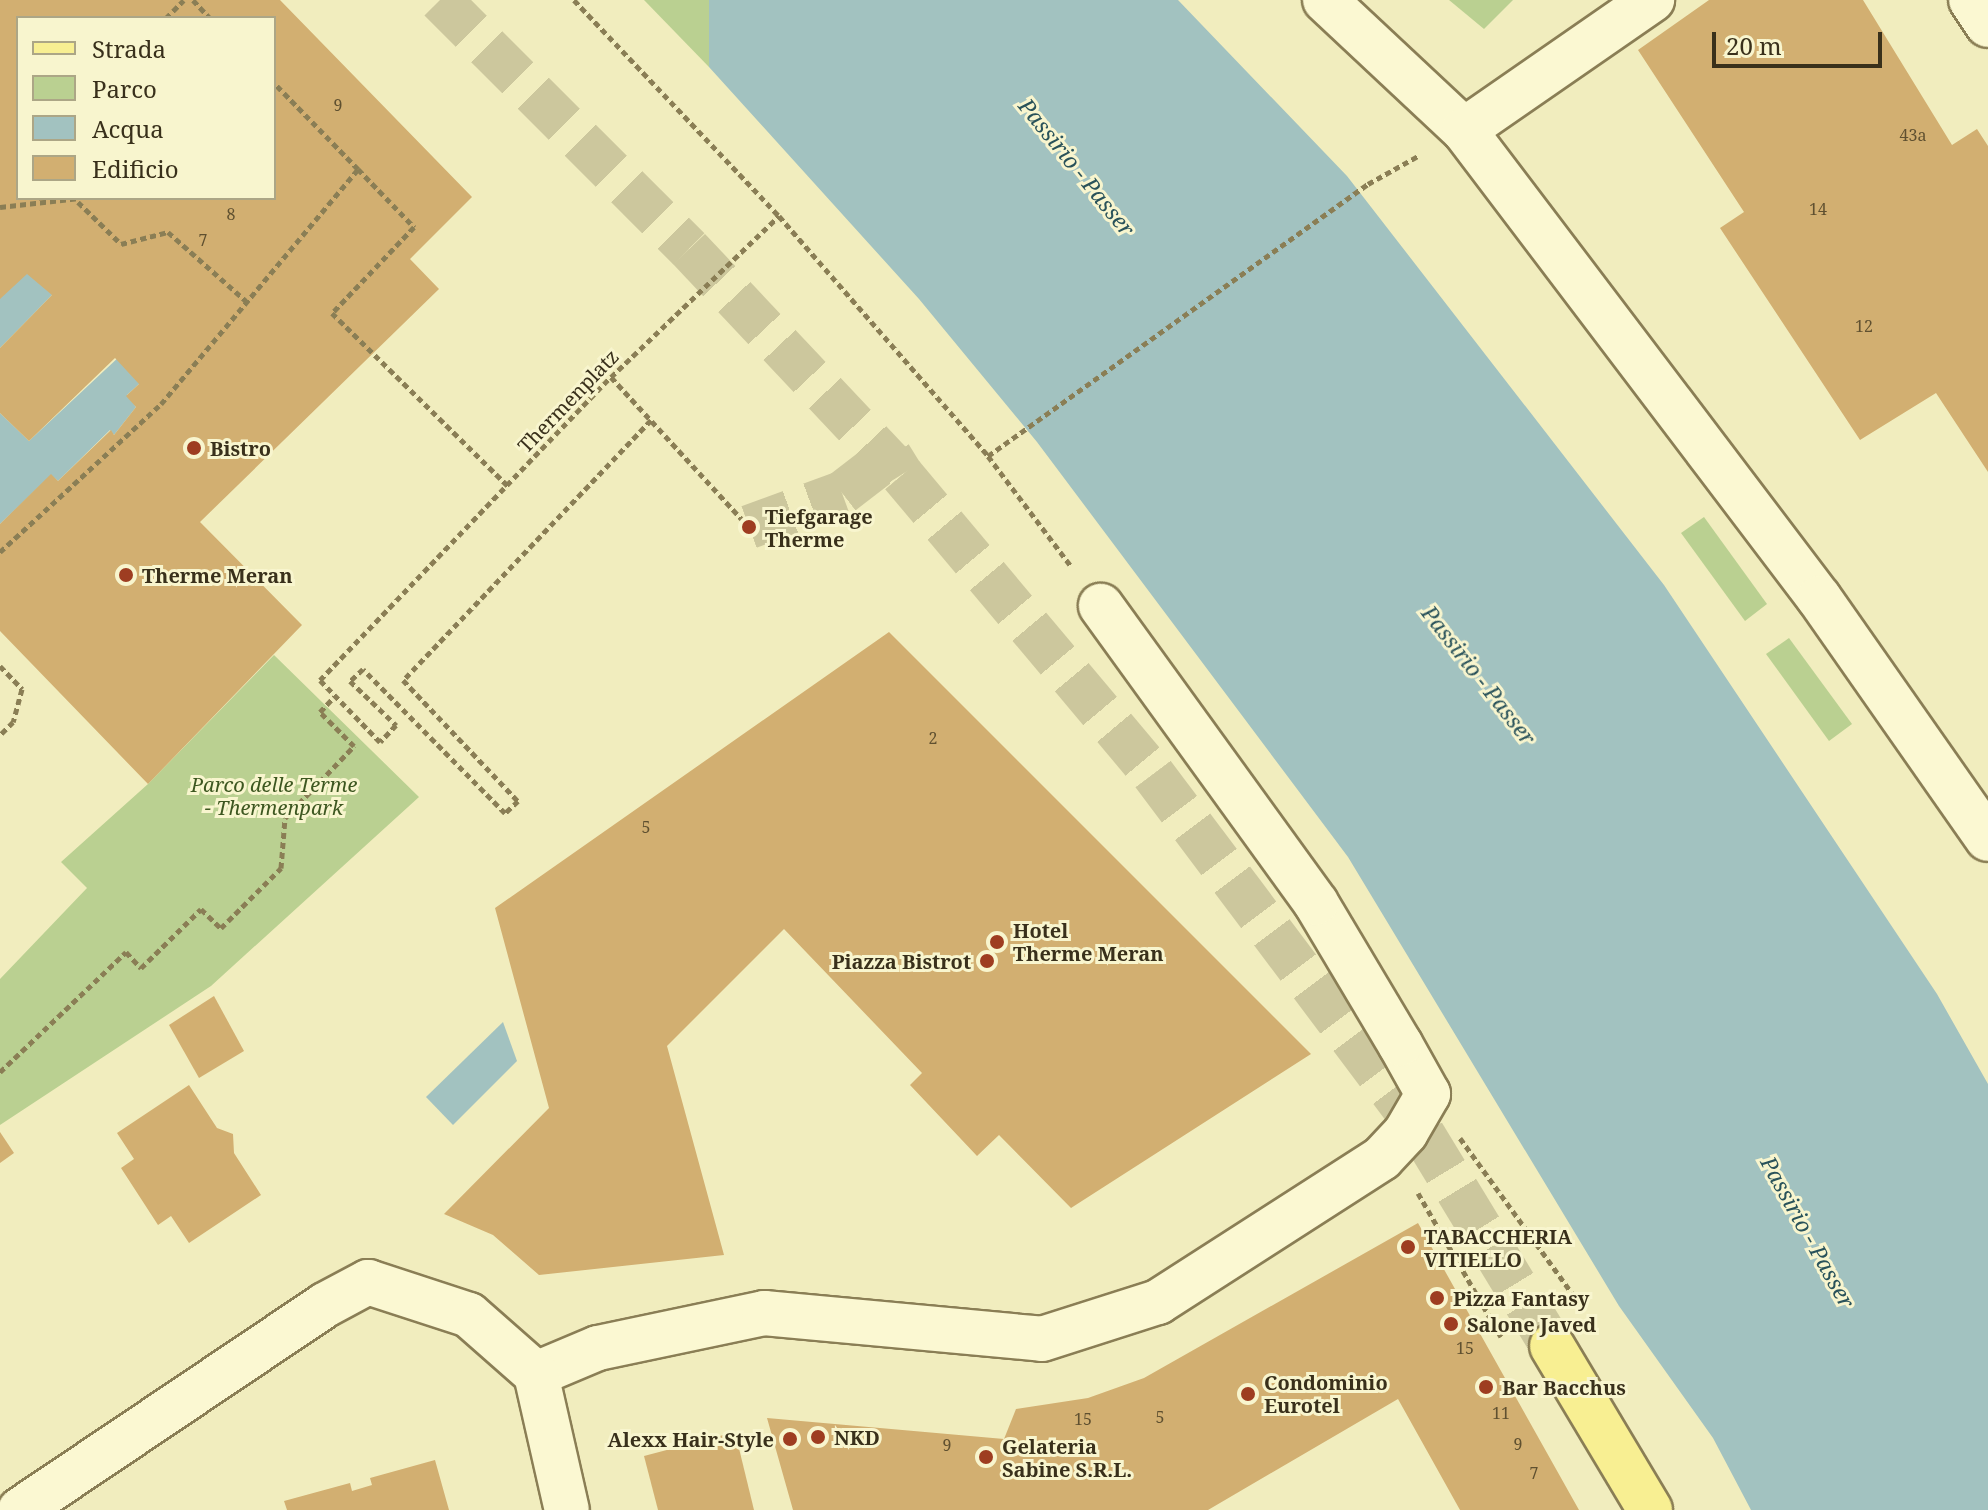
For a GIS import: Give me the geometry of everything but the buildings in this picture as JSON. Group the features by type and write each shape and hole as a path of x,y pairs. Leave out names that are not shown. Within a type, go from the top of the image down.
{"main road":[{"path":"1552,1346 1650,1510"}],"street":[{"path":"1325,0 1464,130 1819,598 1988,839"},
{"path":"1464,130 1652,0"},
{"path":"1971,0 1988,25"},
{"path":"536,1374 598,1348 764,1313 1042,1339 1158,1302 1387,1152 1428,1094 1316,903 1101,606"},
{"path":"20,1510 325,1305 368,1282 469,1315 536,1374 567,1510"}],"path":[{"path":"168,16 184,0"},
{"path":"193,0 208,16"},
{"path":"574,0 779,216 988,456 1101,606"},
{"path":"276,85 414,227 332,313 508,486"},
{"path":"0,552 161,404 358,169"},
{"path":"988,456 1368,184"},
{"path":"0,207 78,200 121,244 168,232 246,301"},
{"name":"Thermenplatz","path":"334,697 320,680 611,377 779,216"},
{"path":"611,377 749,527"},
{"path":"0,1072 126,952 141,968 201,909 221,928 281,868 285,818 354,746 320,712 334,697 380,742 396,725 350,681 363,669 505,813 518,801 403,680 651,420"},
{"path":"0,666 22,689 13,722 0,735"},
{"path":"1387,1152 1508,1350"}],"green space":[{"path":"644,0 709,0 709,67"},
{"path":"1449,0 1513,0 1484,29"},
{"path":"1704,517 1767,604 1745,621 1681,533"},
{"path":"1789,638 1852,724 1829,741 1766,654"},
{"name":"Parco delle Terme - Thermenpark","path":"274,655 419,797 211,986 0,1125 0,979 87,888 61,862 148,784"}],"water":[{"name":"Passirio - Passer","path":"709,0 1178,0 1347,176 1664,585 1937,994 1988,1084 1988,1510 1751,1510 1713,1438 1619,1306 1348,857 1037,442 919,299 709,67"},
{"path":"151,200 0,348 0,298 80,214"},
{"path":"151,327 175,351 127,395 136,407 114,435 110,430 58,481 51,475 0,524 0,413 29,441"},
{"path":"503,1022 517,1061 453,1125 426,1097"}],"tunnel":[{"path":"440,0 689,249 902,475 1153,774 1423,1134 1552,1346"},
{"path":"749,527 842,493 890,456 902,475"}],"place":[{"name":"Bistro","path":"194,448"},
{"name":"Tiefgarage Therme","path":"749,527"},
{"name":"Therme Meran","path":"126,575"},
{"name":"Hotel Therme Meran","path":"997,942"},
{"name":"Piazza Bistrot","path":"987,961"},
{"name":"TABACCHERIA VITIELLO","path":"1408,1247"},
{"name":"Pizza Fantasy","path":"1437,1298"},
{"name":"Salone Javed","path":"1451,1324"},
{"name":"Bar Bacchus","path":"1486,1387"},
{"name":"Condominio Eurotel","path":"1248,1394"},
{"name":"NKD","path":"818,1437"},
{"name":"Alexx Hair-Style","path":"790,1439"},
{"name":"Gelateria Sabine S.R.L.","path":"986,1457"}]}
